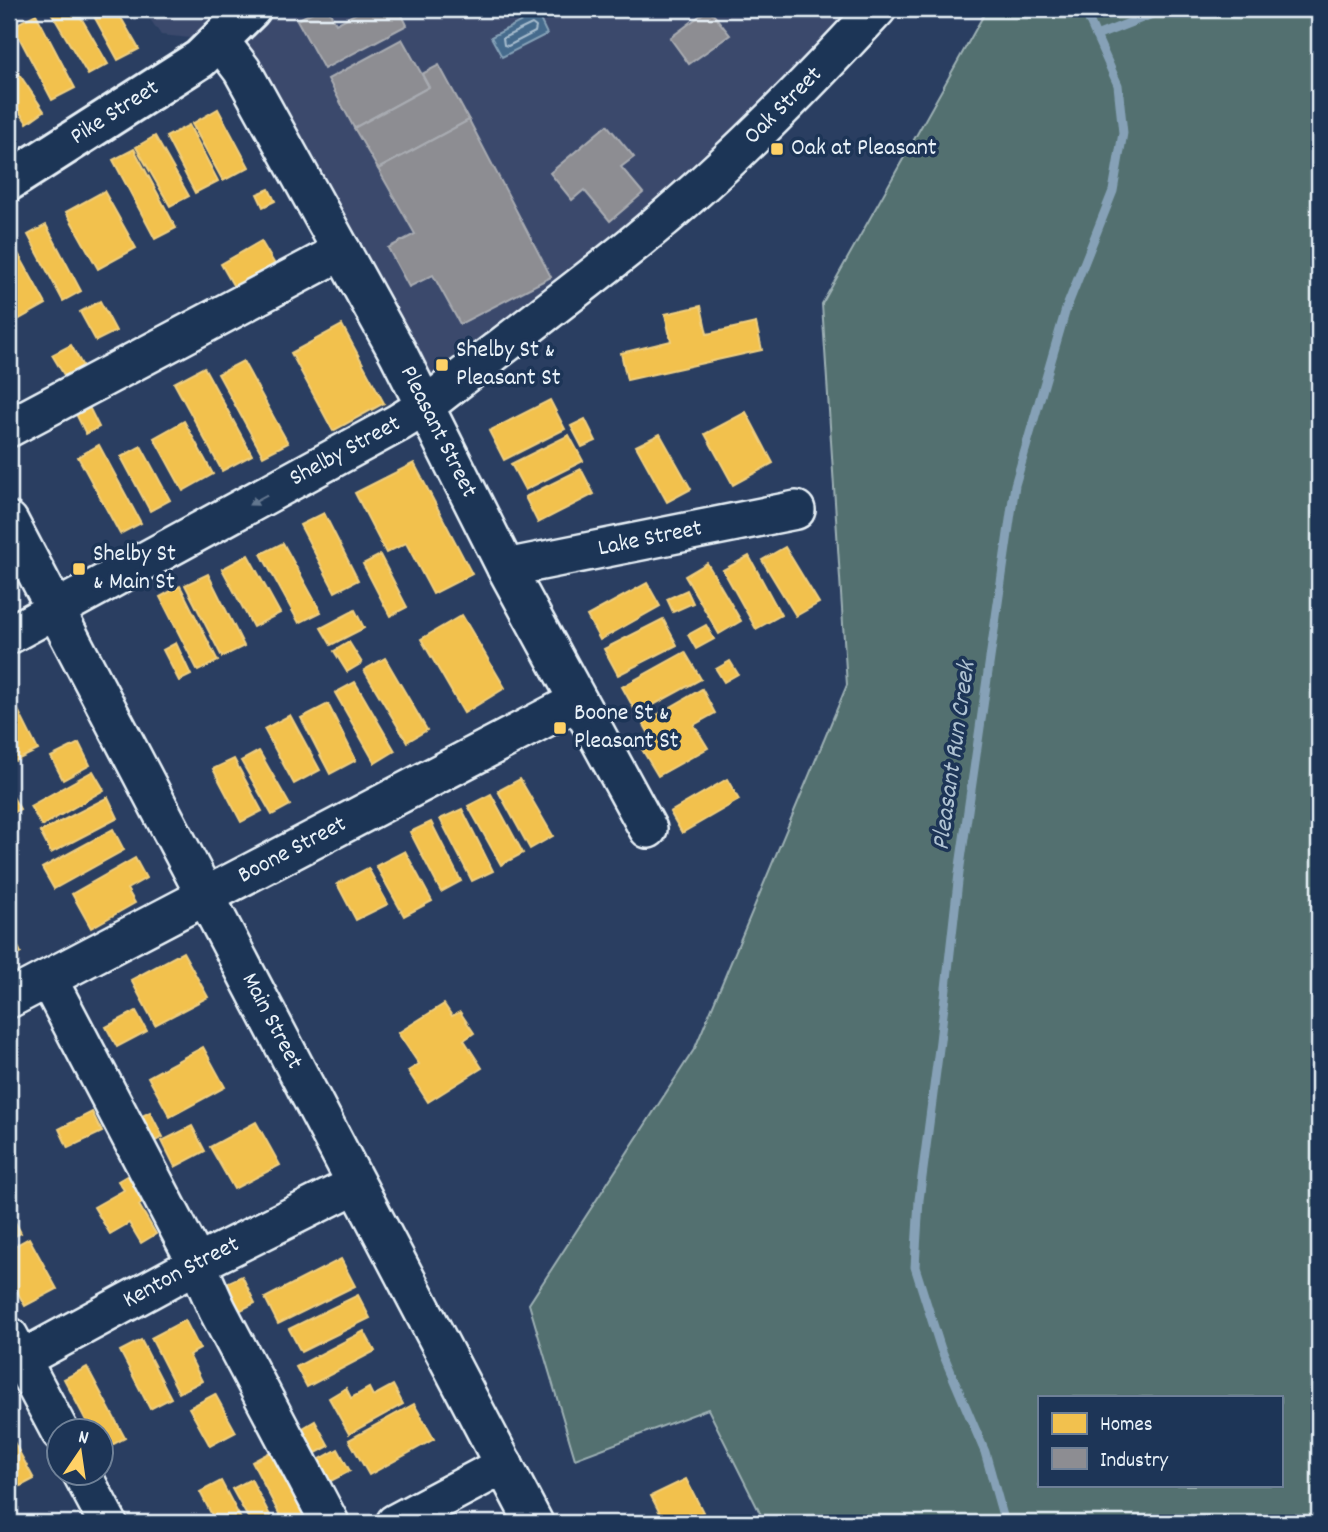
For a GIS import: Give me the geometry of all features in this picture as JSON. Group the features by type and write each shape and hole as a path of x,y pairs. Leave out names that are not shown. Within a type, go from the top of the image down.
{"main road":[{"name":"Pike Street","path":"9,181 200,59 251,9"}],"street":[{"name":"Oak Street","path":"686,198 806,85 877,9"},
{"name":"Pleasant Street","path":"220,40 242,70 398,354 506,568 648,829"},
{"name":"Shelby Street","path":"9,635 424,407 639,240 686,198"},
{"path":"9,428 342,251"},
{"name":"Lake Street","path":"506,568 796,510"},
{"name":"Main Street","path":"9,521 534,1523"},
{"name":"Boone Street","path":"9,999 578,701"},
{"path":"48,979 197,1264 217,1309 331,1523"},
{"name":"Kenton Street","path":"13,1354 355,1185"},
{"path":"13,1354 50,1416"},
{"path":"394,1523 504,1465"},
{"path":"88,1486 108,1523"}],"shaded area":[{"path":"143,9 852,9 865,22 424,407 220,41 161,35"}],"green space":[{"path":"987,9 1319,9 1319,1523 765,1523 708,1409 575,1459 529,1304 695,1048 847,685 822,304"}],"water":[{"path":"537,13 547,34 502,57 491,37"}],"building: Homes":[{"path":"49,9 76,9 108,64 88,75"},
{"path":"90,9 116,9 139,49 118,60"},
{"path":"36,14 75,88 52,100 13,26"},
{"path":"9,59 44,111 27,123 9,96"},
{"path":"218,109 249,167 223,181 192,124"},
{"path":"189,125 218,181 195,193 166,137"},
{"path":"155,136 189,196 170,206 136,147"},
{"path":"134,149 176,228 155,239 113,160"},
{"path":"269,189 275,201 263,207 257,194"},
{"path":"104,191 136,248 98,269 66,212"},
{"path":"46,225 81,291 63,301 28,235"},
{"path":"261,241 277,268 237,292 221,264"},
{"path":"14,246 46,304 16,321 9,308 9,249"},
{"path":"100,301 116,331 96,341 80,312"},
{"path":"701,306 707,334 756,323 762,350 627,380 621,353 671,341 665,314"},
{"path":"342,325 384,403 333,431 291,353"},
{"path":"71,345 85,370 67,380 52,355"},
{"path":"243,361 288,443 263,456 218,374"},
{"path":"204,367 252,455 222,471 174,383"},
{"path":"84,397 99,427 86,434 71,404"},
{"path":"550,400 565,429 504,460 489,431"},
{"path":"746,412 773,463 733,485 705,434"},
{"path":"585,419 596,441 582,447 571,426"},
{"path":"184,421 213,474 183,491 154,438"},
{"path":"660,434 691,489 667,502 636,446"},
{"path":"569,435 583,461 525,490 511,464"},
{"path":"99,445 141,523 120,534 78,457"},
{"path":"141,446 170,500 150,511 121,457"},
{"path":"414,463 472,574 433,594 406,543 386,553 355,493"},
{"path":"581,469 594,494 538,523 525,497"},
{"path":"324,513 358,580 335,592 300,525"},
{"path":"283,543 321,612 299,623 261,554"},
{"path":"785,547 819,603 796,616 762,560"},
{"path":"248,555 280,613 253,627 222,569"},
{"path":"380,555 407,607 390,616 363,564"},
{"path":"749,556 781,615 756,629 723,570"},
{"path":"707,563 741,621 719,634 685,576"},
{"path":"208,574 244,646 222,657 185,585"},
{"path":"647,583 660,606 600,640 587,616"},
{"path":"180,586 218,661 198,671 160,597"},
{"path":"687,590 693,603 673,612 667,599"},
{"path":"355,610 364,628 331,645 321,628"},
{"path":"462,615 505,688 464,713 421,639"},
{"path":"663,619 677,645 618,675 604,649"},
{"path":"706,625 714,639 696,649 688,635"},
{"path":"349,642 362,663 347,672 334,651"},
{"path":"176,643 191,675 179,681 163,650"},
{"path":"685,652 701,679 637,714 622,687"},
{"path":"385,658 427,730 407,742 364,670"},
{"path":"730,661 738,674 724,682 716,669"},
{"path":"355,682 395,751 375,763 335,693"},
{"path":"702,689 715,713 694,725 708,748 658,776 640,746 652,739 643,723"},
{"path":"9,692 38,750 15,761 9,748"},
{"path":"328,704 356,760 330,774 301,718"},
{"path":"290,715 320,770 294,784 264,729"},
{"path":"79,743 90,765 63,780 51,757"},
{"path":"259,751 290,805 272,815 241,761"},
{"path":"234,759 262,811 241,822 213,769"},
{"path":"93,771 104,790 42,826 30,806"},
{"path":"520,779 553,836 530,849 498,791"},
{"path":"727,779 739,800 682,833 670,812"},
{"path":"491,794 523,853 501,865 468,806"},
{"path":"13,797 20,809 9,815 9,799"},
{"path":"108,797 118,818 51,853 40,832"},
{"path":"462,809 493,871 472,881 440,819"},
{"path":"431,822 461,881 441,892 410,832"},
{"path":"113,829 124,850 54,889 42,868"},
{"path":"405,851 432,901 404,916 376,866"},
{"path":"135,858 146,878 127,889 135,903 91,928 72,894"},
{"path":"368,868 388,904 356,920 337,884"},
{"path":"9,928 21,953 9,959"},
{"path":"183,952 208,997 155,1025 131,980"},
{"path":"444,1004 452,1016 460,1012 474,1033 464,1040 482,1068 428,1102 408,1071 419,1064 398,1033"},
{"path":"136,1011 147,1031 117,1047 106,1027"},
{"path":"203,1047 225,1087 170,1117 148,1077"},
{"path":"92,1112 102,1132 68,1148 59,1129"},
{"path":"150,1112 163,1137 141,1148 128,1123"},
{"path":"256,1122 280,1165 234,1189 210,1147"},
{"path":"192,1126 205,1151 175,1167 162,1141"},
{"path":"135,1171 151,1198 139,1205 156,1234 141,1243 129,1223 110,1234 94,1207 124,1190 118,1181"},
{"path":"9,1210 21,1233 9,1239"},
{"path":"29,1238 57,1289 25,1306 9,1277 9,1249"},
{"path":"341,1259 355,1286 278,1324 265,1298"},
{"path":"242,1276 255,1303 233,1314 220,1286"},
{"path":"358,1295 370,1318 301,1352 289,1329"},
{"path":"185,1320 200,1349 189,1355 202,1381 179,1393 151,1338"},
{"path":"364,1331 375,1351 307,1387 296,1367"},
{"path":"141,1340 171,1398 150,1409 120,1351"},
{"path":"87,1367 113,1416 84,1416 64,1379"},
{"path":"393,1385 403,1404 349,1434 329,1398 346,1388 351,1398 369,1388 373,1396"},
{"path":"215,1394 236,1432 210,1446 189,1408"},
{"path":"414,1404 434,1439 369,1475 349,1440"},
{"path":"116,1421 125,1438 116,1443"},
{"path":"315,1421 329,1446 305,1459 291,1435"},
{"path":"9,1433 34,1479 9,1492"},
{"path":"338,1449 350,1471 327,1483 315,1462"},
{"path":"272,1451 309,1519 302,1523 284,1523 252,1462"},
{"path":"251,1479 274,1523 251,1523 232,1489"},
{"path":"686,1479 703,1512 681,1523 665,1523 651,1496"},
{"path":"221,1481 243,1523 216,1523 200,1492"}],"building: Industry":[{"path":"319,9 328,9 336,24 364,9 399,9 407,25 324,69 297,20"},
{"path":"709,9 730,35 689,64 670,38"},
{"path":"402,39 429,87 354,128 328,79"},
{"path":"439,65 469,120 378,169 354,128 429,87 422,74"},
{"path":"469,120 551,277 460,324 433,275 409,287 388,248 415,234 378,169"},
{"path":"607,125 634,157 621,167 643,193 610,221 584,190 572,200 550,173"}],"waterway":[{"name":"Pleasant Run Creek","path":"1005,1523 985,1452 941,1349 915,1267 919,1200 959,873 1015,485 1066,309 1113,191 1123,133 1118,85 1086,13 1077,9"},
{"path":"1096,36 1165,9"}],"place":[{"name":"Oak at Pleasant","path":"777,149"},
{"name":"Shelby St & Pleasant St","path":"442,365"},
{"name":"Shelby St & Main St","path":"79,569"},
{"name":"Boone St & Pleasant St","path":"560,728"}]}
